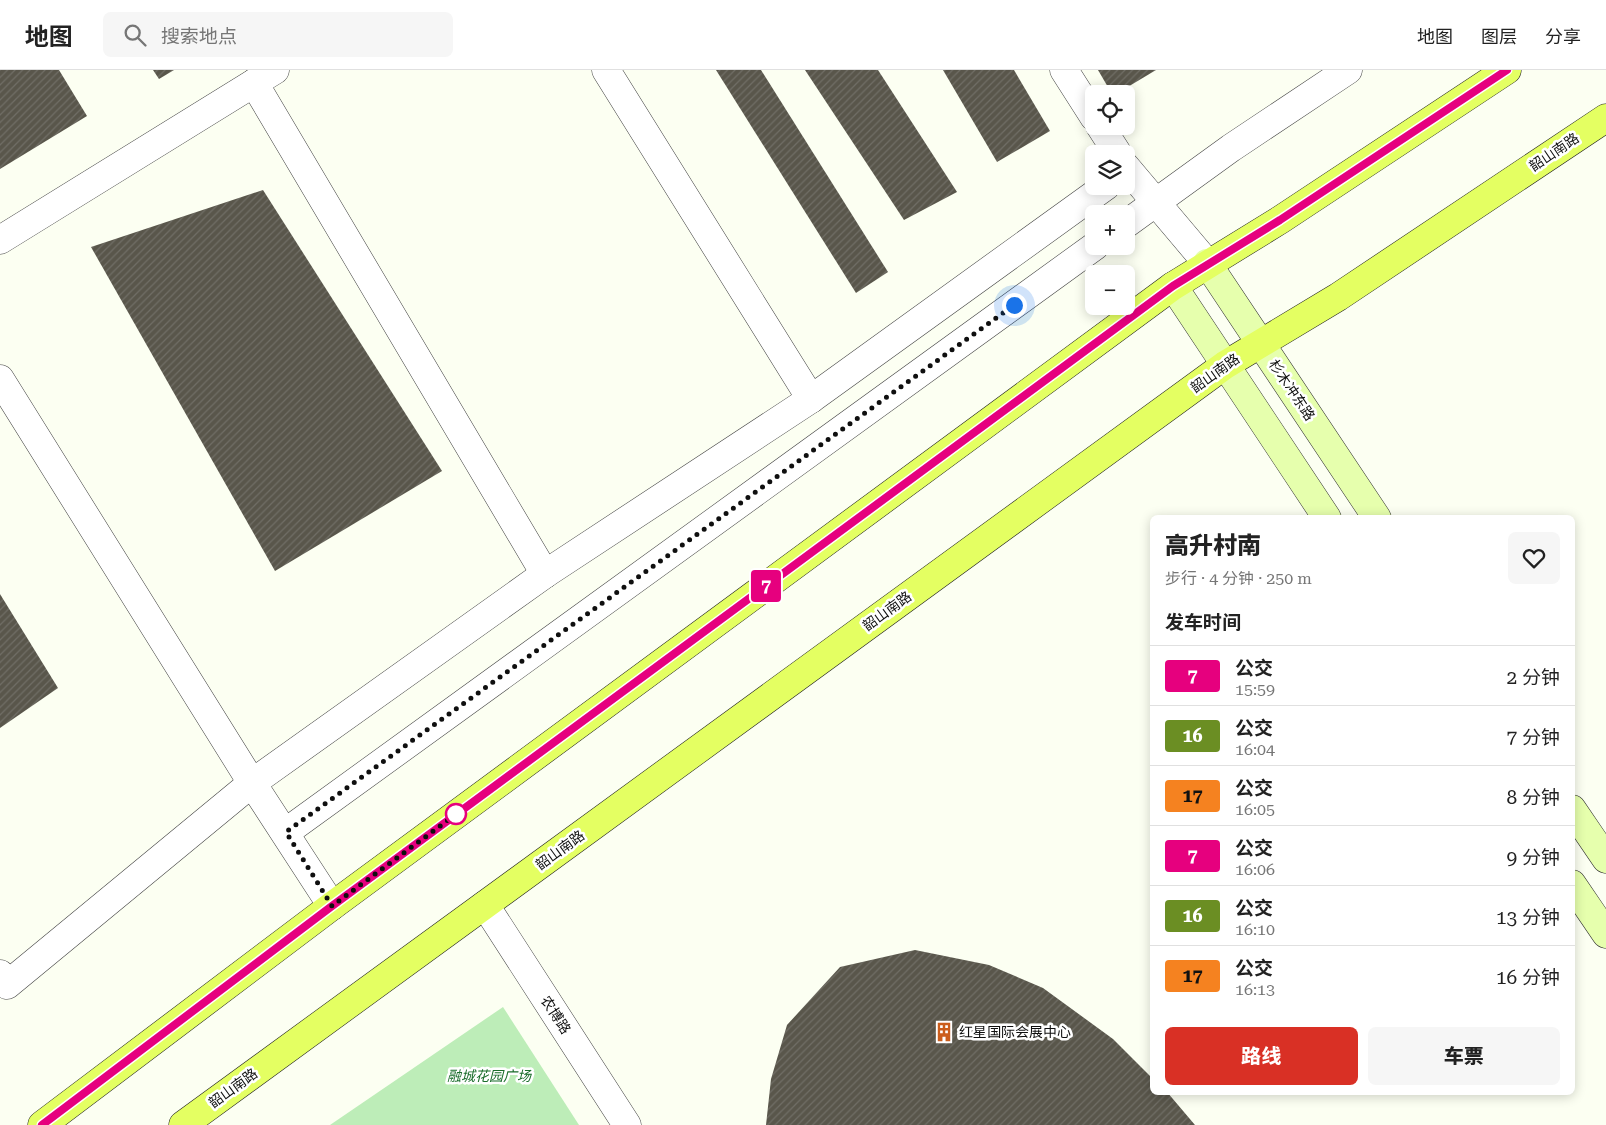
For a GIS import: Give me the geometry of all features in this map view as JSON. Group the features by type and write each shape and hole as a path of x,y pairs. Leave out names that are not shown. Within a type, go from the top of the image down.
{"main road":[{"path":"42,1125 332,906 1173,286 1207,263 1280,220 1507,70"},
{"name":"韶山南路","path":"183,1125 1225,365 1260,342 1338,297 1606,118"},
{"name":"杉木冲东路","path":"1207,263 1375,515"},
{"path":"1173,286 1325,515"},
{"path":"1575,813 1606,859"},
{"path":"1575,888 1606,934"}],"street":[{"path":"606,70 811,399"},
{"path":"1064,70 1085,103"},
{"path":"1135,217 1230,148 1348,70"},
{"path":"0,240 265,76 545,574"},
{"path":"1135,178 1207,263"},
{"path":"0,974 7,984 252,784 545,574 811,399 1094,195"},
{"path":"286,832 1085,253"},
{"path":"0,379 252,784 286,832 332,906"},
{"name":"农博路","path":"485,905 627,1125"}],"green space":[{"name":"融城花园广场","path":"503,1007 579,1125 330,1125"}],"building":[{"path":"0,70 59,70 87,116 0,169"},
{"path":"153,70 174,70 159,79"},
{"path":"716,70 761,70 888,272 856,293"},
{"path":"805,70 878,70 957,192 904,220"},
{"path":"943,70 1014,70 1050,131 997,162"},
{"path":"1098,70 1156,70 1131,85 1107,85"},
{"path":"263,190 442,471 275,571 91,247"},
{"path":"0,594 58,688 0,728"},
{"name":"红星国际会展中心","path":"915,950 989,965 1043,988 1113,1039 1150,1076 1150,1095 1170,1095 1195,1125 766,1125 771,1079 787,1025 840,967"}],"bus line":[{"name":"7","path":"42,1125 332,906 1173,286 1207,263 1280,220 1507,70"}],"place":[{"name":"红星国际会展中心","path":"944,1032"}],"route":[{"path":"456,814 459,812 332,906 286,832 1014,305"}]}
